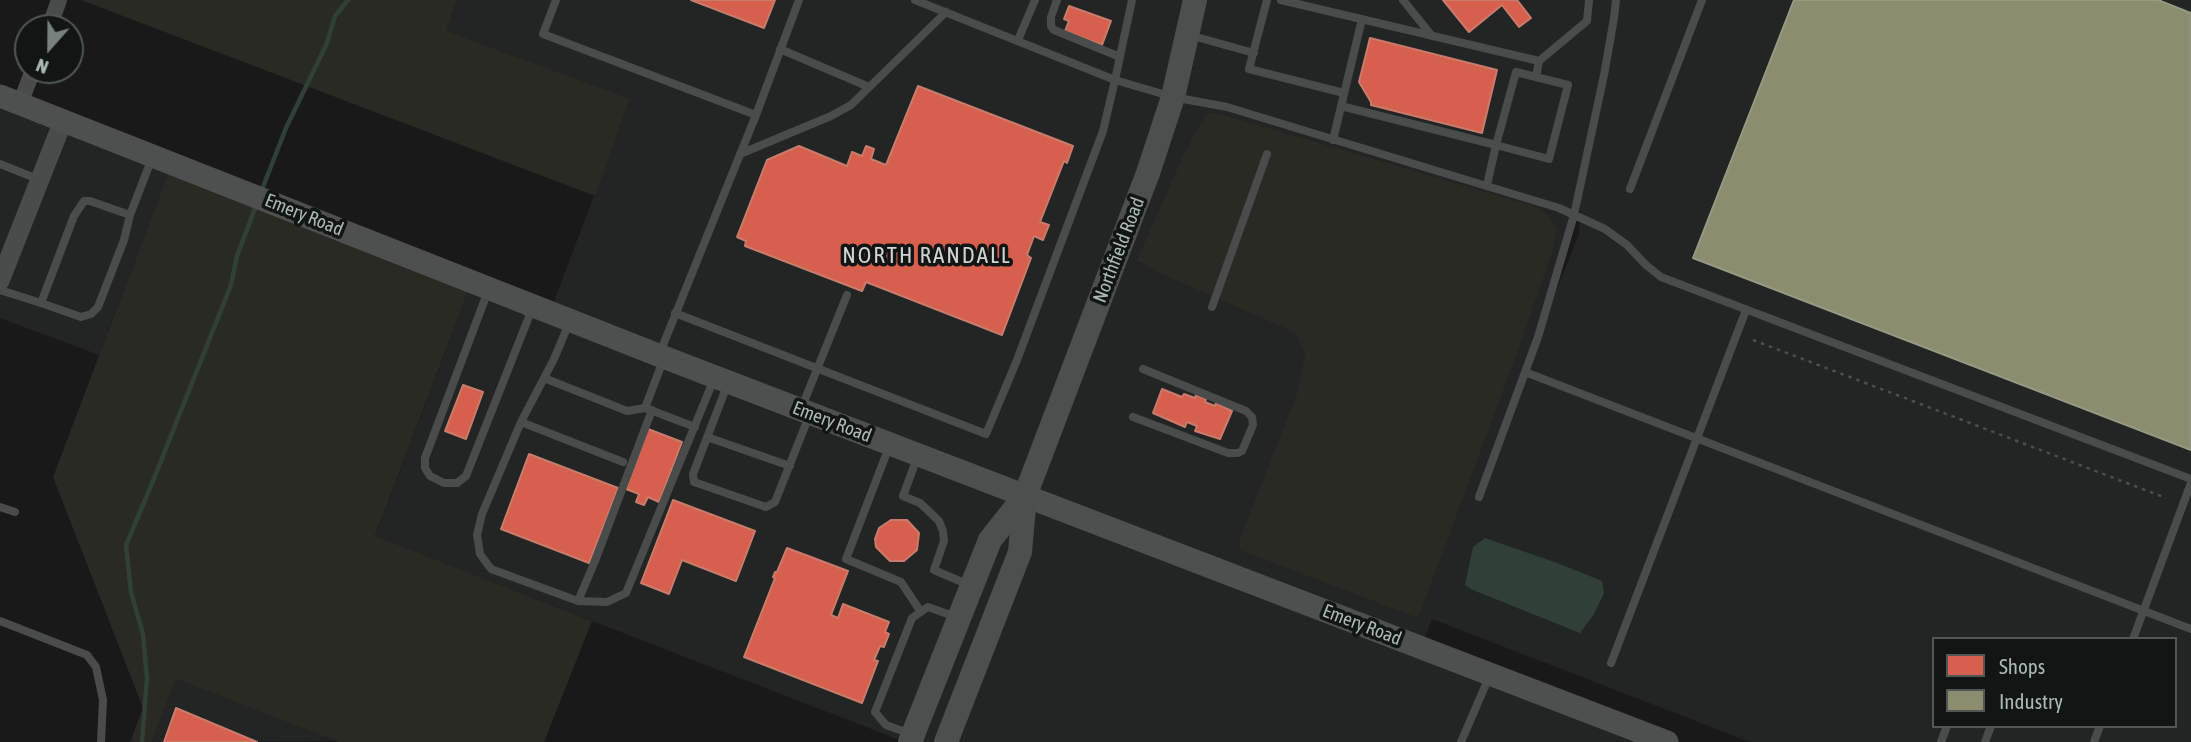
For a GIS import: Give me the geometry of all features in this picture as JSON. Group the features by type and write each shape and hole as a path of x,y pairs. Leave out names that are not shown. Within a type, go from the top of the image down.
{"main road":[{"name":"Northfield Road","path":"946,742 1020,552 1025,496 1144,184 1173,97 1195,0"},
{"name":"Emery Road","path":"10,100 662,356 1667,742"},
{"name":"Northfield Road","path":"911,738 990,540 1025,496"}],"street":[{"path":"10,100 22,84"},
{"path":"0,281 63,121"}],"lane":[{"path":"556,0 543,34 756,115"},
{"path":"578,601 648,409 675,313 756,115 799,0"},
{"path":"915,0 1115,80 1173,97 1227,107 1487,185 1574,215 1605,229 1627,245 1661,277 2191,481 2134,637"},
{"path":"1018,40 1035,0"},
{"path":"1057,0 1051,17 1054,30 1119,57"},
{"path":"675,313 986,435 1103,131 1132,0"},
{"path":"1267,0 1249,69 1344,93"},
{"path":"1281,0 1539,61"},
{"path":"1403,0 1432,36"},
{"path":"1536,77 1539,61 1587,21 1589,0"},
{"path":"1479,497 1538,337 1574,215 1604,75 1616,0"},
{"path":"1630,189 1702,0"},
{"path":"740,154 851,105 946,12"},
{"path":"1333,140 1362,19"},
{"path":"1188,34 1254,53"},
{"path":"780,49 869,87"},
{"path":"1341,106 1496,145 1549,159 1568,85 1516,72 1496,145 1487,185"},
{"path":"1212,307 1267,153"},
{"path":"0,290 81,317 90,314 97,307 124,240 130,215 152,156"},
{"path":"0,164 40,180"},
{"path":"41,303 74,216 84,201 130,215"},
{"path":"489,288 425,458 425,468 430,476 444,483 457,483 466,476 533,305"},
{"path":"722,379 693,474 694,482 766,507 775,502 790,466 817,367 847,295"},
{"path":"1611,663 1746,310"},
{"path":"570,320 521,422 482,514 477,535 480,554 491,569 578,601 607,602 626,593 695,427 722,379"},
{"path":"1133,417 1228,453 1242,451 1253,425 1252,417 1247,411 1143,369"},
{"path":"1525,372 2191,629"},
{"path":"544,378 627,411 648,409 695,427"},
{"path":"521,422 623,462"},
{"path":"706,437 790,466"},
{"path":"890,444 846,559 901,582 921,612"},
{"path":"918,454 903,496 920,503 939,521 944,541 934,570 972,586"},
{"path":"0,507 15,512"},
{"path":"911,738 886,724 876,712 912,618 928,607 959,618"},
{"path":"0,621 86,655 96,667 103,700 101,742"},
{"path":"1461,742 1490,674"}],"path":[{"path":"1753,340 2166,498"}],"shaded area":[{"path":"81,0 457,0 447,31 630,99 595,196"},
{"path":"457,0 2191,0 2191,742 1750,742 1432,619 1421,647 1667,742 905,742 375,537 472,281 550,312 630,100 447,31","holes":["1581,184 1579,234 1540,332"]},
{"path":"0,96 172,163 99,355 0,318"},
{"path":"1208,113 1220,114 1540,208 1550,217 1557,229 1552,252 1520,345 1418,618 1240,550 1239,542 1298,391 1305,354 1296,333 1151,269 1137,260 1184,154"},
{"path":"172,163 472,281 375,536 592,621 544,742 339,742 176,679 152,742 130,742 143,708 53,477"},
{"path":"1485,538 1602,581 1604,593 1594,614 1580,633 1465,585 1473,547"},
{"path":"176,679 339,741 152,742"}],"building: Shops":[{"path":"691,0 775,0 764,28"},
{"path":"1443,0 1517,0 1531,18 1519,27 1502,5 1469,32"},
{"path":"1069,6 1111,21 1102,45 1065,31 1069,21 1064,19"},
{"path":"1370,38 1497,70 1482,133 1371,105 1359,82"},
{"path":"918,86 1073,146 1067,163 1064,161 1040,222 1049,225 1043,240 1034,236 1027,255 1031,258 1002,335 866,282 862,291 745,246 746,241 737,237 767,160 799,146 847,166 852,152 862,156 866,146 874,149 871,159 886,165"},
{"path":"463,385 483,392 466,439 445,431"},
{"path":"1162,389 1182,397 1184,394 1195,398 1196,395 1206,399 1205,402 1215,406 1216,403 1232,411 1220,439 1195,431 1197,426 1187,422 1185,427 1153,413"},
{"path":"648,429 682,442 659,502 648,497 644,505 636,502 639,494 626,489"},
{"path":"529,454 618,488 589,563 501,529"},
{"path":"673,500 755,531 736,581 682,560 669,594 641,583"},
{"path":"891,520 907,520 919,533 917,550 904,561 890,561 876,547 875,539 879,528"},
{"path":"787,548 848,571 831,615 838,618 843,604 889,622 885,632 889,634 884,647 880,646 874,660 878,661 862,703 744,657 775,578 773,577"},
{"path":"176,708 257,742 164,742"}],"building: Industry":[{"path":"1794,0 2158,0 2191,13 2191,450 1693,258"}],"waterway":[{"path":"261,192 286,128 327,43 335,16 348,0"},
{"path":"142,742 147,678 143,634 131,592 126,545 231,285 237,256 257,203"}],"district":[{"name":"NORTH RANDALL","path":"927,256"}]}
